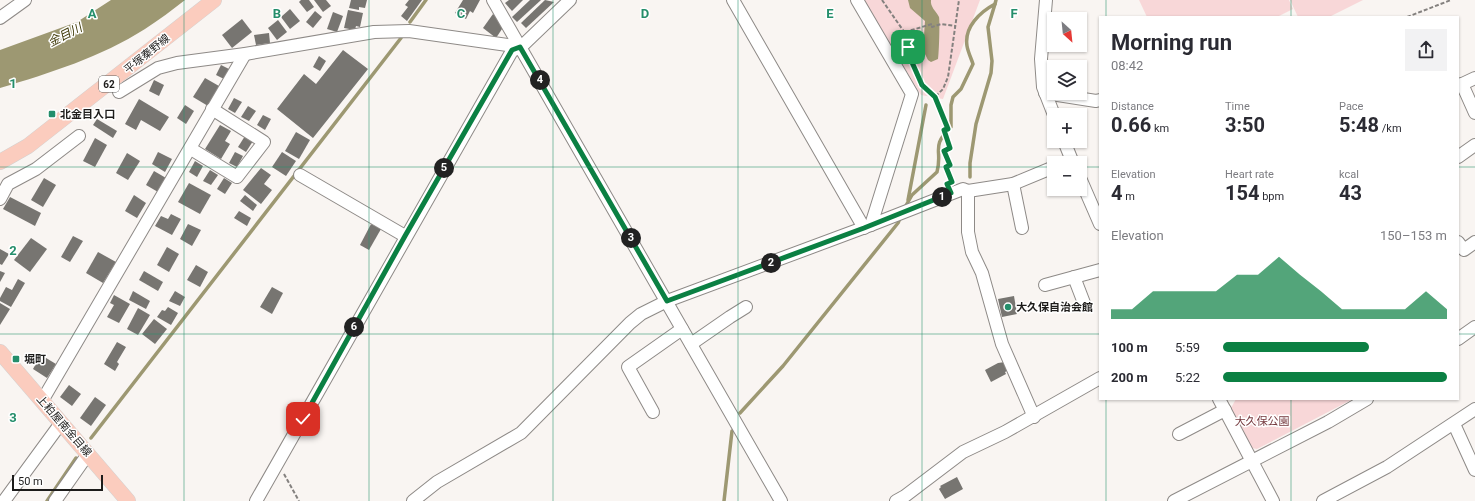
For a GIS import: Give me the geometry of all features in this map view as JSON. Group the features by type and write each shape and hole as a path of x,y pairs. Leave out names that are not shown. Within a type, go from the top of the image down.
{"main road":[{"name":"平塚秦野線","path":"0,162 28,146 214,0"},
{"name":"上粕屋南金目線","path":"0,352 128,501"}],"street":[{"path":"0,18 25,0"},
{"path":"493,0 781,501"},
{"path":"256,501 405,236 512,50 520,47 570,0"},
{"path":"733,0 868,227"},
{"path":"858,0 912,94 868,227"},
{"path":"1046,0 1041,59 1043,87 1051,108"},
{"path":"119,92 158,68 177,63 245,54 374,32 409,31 520,47"},
{"path":"42,401 191,149 245,54"},
{"path":"1475,78 1460,85 1475,113"},
{"path":"1045,93 1099,100"},
{"path":"191,149 237,177 264,142 212,110"},
{"path":"0,199 8,184 36,169 79,136"},
{"path":"1459,156 1475,145"},
{"path":"413,501 437,482 521,433 630,323 641,314 667,301 868,227 962,189 968,191 1013,184 1047,171"},
{"path":"300,175 405,236"},
{"path":"1013,184 1022,228"},
{"path":"968,191 968,232 972,252 982,273 1002,344 1034,417"},
{"path":"1087,194 1099,222"},
{"path":"1459,243 1464,250 1475,242"},
{"path":"1045,285 1099,270"},
{"path":"1074,277 1084,304"},
{"path":"691,344 746,307"},
{"path":"1459,338 1475,327"},
{"path":"653,412 628,367 682,328"},
{"path":"903,499 963,452 1034,417 1099,379"},
{"path":"1220,400 1273,501"},
{"path":"1174,501 1328,422 1365,400"},
{"path":"1179,434 1225,410"},
{"path":"1323,501 1387,467 1475,410"},
{"path":"4,501 61,423"},
{"path":"1454,424 1471,449 1475,470"},
{"path":"55,501 88,454"}],"path":[{"path":"882,0 905,32 911,60 922,85 935,97 948,129 944,130 950,148 944,151 950,165 946,167 952,182 947,184 951,193"},
{"path":"935,97 943,90 948,77 959,0"},
{"path":"1410,16 1451,0"},
{"path":"905,32 932,24 932,27 941,24 955,26"},
{"path":"278,464 300,501"}],"green space":[{"path":"864,0 980,0 943,99 921,95"},
{"path":"1139,0 1289,0 1293,9 1279,16 1147,16"},
{"path":"1290,0 1363,0 1331,16 1298,16"},
{"name":"大久保公園","path":"1235,400 1351,400 1257,449 1252,448 1231,408"}],"water":[{"name":"金目川","path":"111,0 185,0 145,29 111,48 56,70 0,88 0,50 77,22"},
{"path":"908,0 931,0 932,7 939,17 938,59 931,62 928,60 923,50 925,21 910,8"}],"building":[{"path":"301,0 309,0 314,7 307,12 299,2"},
{"path":"314,0 326,0 331,6 323,12"},
{"path":"351,0 367,0 365,8 359,7 359,10 349,8"},
{"path":"409,0 422,0 407,21 401,16 408,7 405,5"},
{"path":"463,0 480,0 473,13 470,11 466,19 455,13"},
{"path":"509,0 523,0 512,11 505,3"},
{"path":"530,0 541,0 517,22 512,17"},
{"path":"545,0 554,2 526,28 521,23"},
{"path":"290,9 300,21 290,29 281,17"},
{"path":"348,10 363,13 360,27 356,26 355,30 344,28"},
{"path":"315,11 322,17 313,28 306,22"},
{"path":"333,12 343,16 337,32 327,29"},
{"path":"493,14 503,21 504,26 496,38 483,28"},
{"path":"242,19 252,32 232,48 222,35"},
{"path":"278,20 287,32 277,40 268,28"},
{"path":"269,33 270,43 256,45 254,35"},
{"path":"343,50 368,69 313,138 277,109 304,74 316,84"},
{"path":"319,56 326,61 320,71 313,67"},
{"path":"221,65 229,69 224,79 216,75"},
{"path":"205,78 219,86 208,106 193,97"},
{"path":"154,80 164,85 159,96 149,91"},
{"path":"234,98 242,102 235,113 228,109"},
{"path":"139,99 169,117 160,131 141,120 136,130 125,124"},
{"path":"185,105 194,111 186,124 177,118"},
{"path":"248,106 256,111 249,121 241,117"},
{"path":"263,115 271,119 265,130 257,125"},
{"path":"97,119 117,131 113,138 93,125"},
{"path":"220,125 231,131 225,141 230,144 221,159 205,149"},
{"path":"296,132 310,140 299,159 285,151"},
{"path":"245,136 253,141 246,152 238,147"},
{"path":"95,138 107,145 95,167 83,161"},
{"path":"158,152 172,159 165,172 152,164"},
{"path":"235,152 243,156 237,167 229,163"},
{"path":"282,152 296,161 286,176 272,167"},
{"path":"127,153 140,161 128,180 116,173"},
{"path":"195,161 203,166 197,177 189,172"},
{"path":"261,168 271,175 264,184 272,190 261,204 243,190"},
{"path":"210,170 218,175 211,185 203,181"},
{"path":"154,171 166,178 158,192 146,185"},
{"path":"44,178 56,185 43,207 31,200"},
{"path":"224,178 232,183 225,194 217,189"},
{"path":"189,183 211,195 200,214 178,202"},
{"path":"134,195 146,203 137,218 125,211"},
{"path":"245,195 257,205 253,211 240,201"},
{"path":"10,197 41,213 35,226 3,209"},
{"path":"239,211 251,218 247,226 234,218"},
{"path":"171,214 181,219 172,235 155,226 161,216 168,219"},
{"path":"188,224 201,230 192,246 180,239"},
{"path":"371,224 381,229 369,250 360,245"},
{"path":"73,236 83,241 70,262 61,257"},
{"path":"31,238 47,249 30,272 14,260"},
{"path":"167,247 179,254 169,272 157,265"},
{"path":"0,249 9,254 2,265 0,264"},
{"path":"98,252 116,262 103,283 86,273"},
{"path":"196,265 208,272 200,287 187,280"},
{"path":"0,271 5,273 0,282"},
{"path":"144,271 163,282 158,291 139,280"},
{"path":"18,279 25,283 11,307 0,301 0,298 6,287 12,290"},
{"path":"272,287 283,293 272,314 260,307"},
{"path":"133,291 150,301 146,309 129,300"},
{"path":"175,291 185,297 180,306 169,301"},
{"path":"114,295 130,304 119,323 107,317 114,305 110,303"},
{"name":"大久保自治会館","path":"1014,296 1017,314 1002,317 998,299"},
{"path":"0,303 10,309 0,325"},
{"path":"168,307 178,313 171,325 157,317 162,310 165,311"},
{"path":"138,308 150,315 138,335 127,329"},
{"path":"154,319 167,329 155,344 142,334"},
{"path":"117,342 126,347 117,362 119,364 115,371 104,364"},
{"path":"41,355 56,364 47,378 33,369"},
{"path":"1005,362 1009,370 1005,372 1006,374 991,382 985,370 998,363"},
{"path":"69,385 81,394 72,406 60,397"},
{"path":"95,397 106,405 91,426 80,418"},
{"path":"957,477 963,489 945,499 939,489 941,487 940,486"}],"waterway":[{"path":"410,22 426,0"},
{"path":"904,209 912,195 937,172 939,144 941,139 951,127 951,105 953,97 961,89 973,64 967,46 968,33 974,21 984,11 995,4 996,0"},
{"path":"970,177 970,163 976,124 991,73 992,61 988,27 995,4"},
{"path":"91,438 401,38"},
{"path":"908,200 926,105"},
{"path":"740,413 783,366 898,223 901,216"},
{"path":"724,501 732,431"},
{"path":"47,501 76,458"}],"place":[{"name":"北金目入口","path":"52,114"},
{"name":"大久保自治会館","path":"1008,307"},
{"name":"堀町","path":"16,359"}],"route":[{"path":"303,419 405,236 512,50 520,47 667,301 864,228 951,193 947,184 952,182 946,167 950,165 944,151 950,148 944,130 948,129 935,97 922,85 911,60 908,47"}]}
